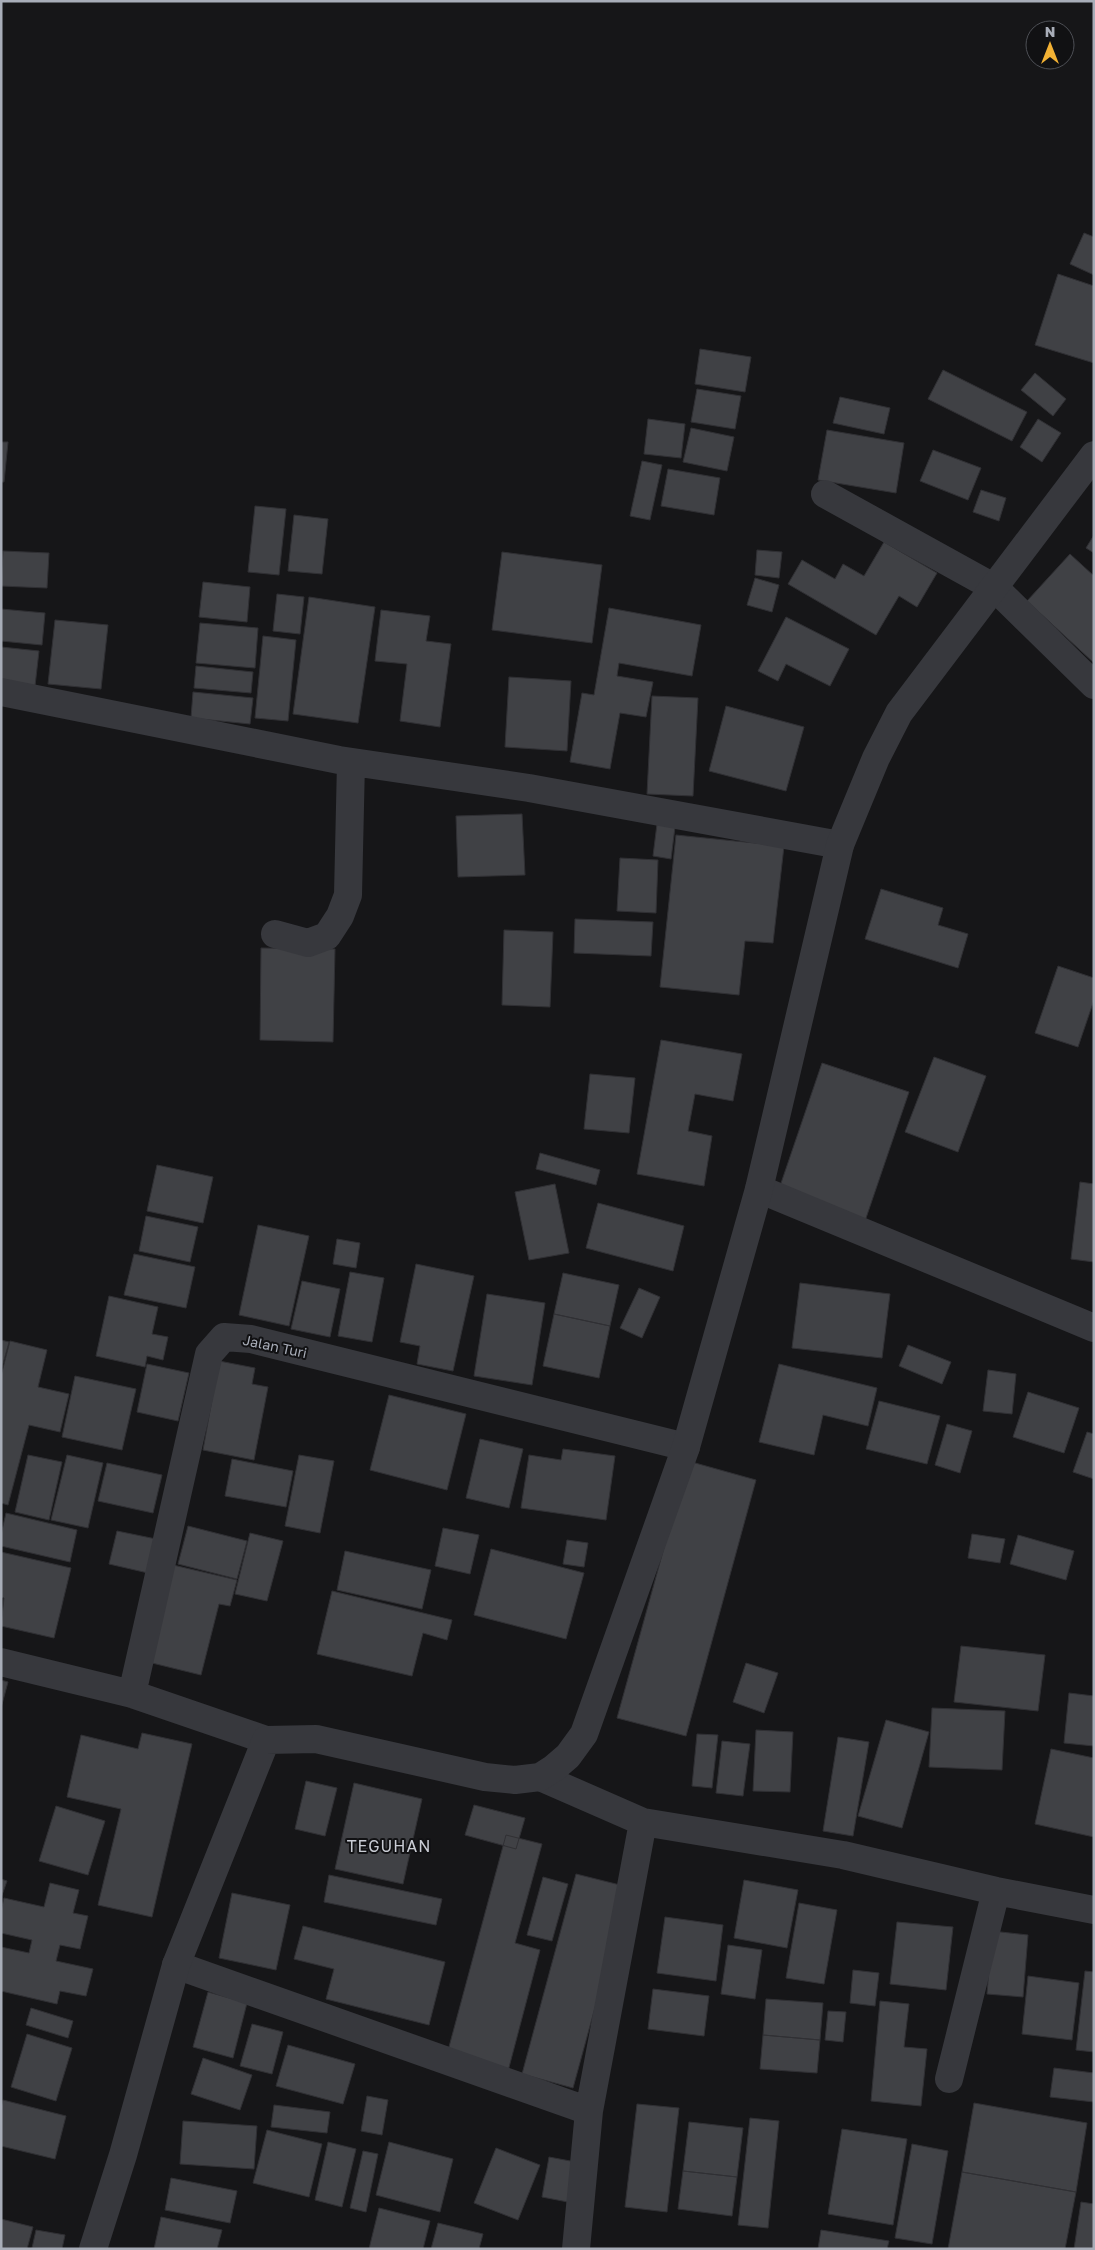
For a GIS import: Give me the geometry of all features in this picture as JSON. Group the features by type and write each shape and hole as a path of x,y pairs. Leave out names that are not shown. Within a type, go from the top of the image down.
{"street":[{"path":"1,1662 132,1694 266,1740 316,1739 485,1776 516,1780 540,1777 568,1756 584,1734 686,1447 760,1189 840,845 876,758 899,713 995,588 1094,454"},
{"path":"825,494 995,588 1094,685"},
{"path":"1,692 351,762 528,788 840,845"},
{"path":"275,934 308,943 327,936 340,916 348,895 351,762"},
{"path":"760,1189 1094,1328"},
{"name":"Jalan Turi","path":"132,1694 209,1354 224,1337 251,1339 686,1447"},
{"path":"93,2249 123,2155 176,1965 266,1740"},
{"path":"540,1777 643,1822 843,1855 996,1891 1094,1910"},
{"path":"576,2249 589,2111 643,1822"},
{"path":"949,2079 996,1891"},
{"path":"176,1965 589,2111"}],"building":[{"path":"1084,233 1094,237 1094,275 1070,264"},
{"path":"1058,274 1094,286 1094,363 1035,345"},
{"path":"700,349 751,357 745,392 695,384"},
{"path":"943,370 1027,412 1012,441 928,399"},
{"path":"1035,373 1066,399 1053,416 1021,390"},
{"path":"697,389 741,396 735,429 691,422"},
{"path":"840,397 890,408 884,434 833,423"},
{"path":"648,419 685,424 681,458 644,454"},
{"path":"1038,419 1061,433 1042,462 1020,447"},
{"path":"691,428 734,437 727,471 683,462"},
{"path":"827,430 904,443 896,493 818,480"},
{"path":"1,442 8,442 4,482 1,482"},
{"path":"933,450 981,468 968,500 920,481"},
{"path":"642,461 662,465 650,520 630,516"},
{"path":"668,469 720,478 714,515 661,506"},
{"path":"981,490 1006,498 999,521 973,512"},
{"path":"255,506 286,509 279,575 248,572"},
{"path":"294,515 328,519 322,574 288,571"},
{"path":"1094,535 1094,553 1086,548"},
{"path":"884,542 937,573 917,607 899,596 876,635 788,584 802,560 835,579 843,564 864,576"},
{"path":"757,550 782,552 779,578 755,575"},
{"path":"3,551 49,553 47,588 1,586"},
{"path":"502,552 602,565 592,643 492,630"},
{"path":"1070,554 1094,576 1094,663 1027,601"},
{"path":"755,578 779,585 772,612 747,605"},
{"path":"203,582 250,587 247,622 199,617"},
{"path":"277,594 304,597 300,634 273,631"},
{"path":"309,597 375,607 358,723 293,714"},
{"path":"609,608 701,625 692,676 619,663 617,676 653,682 646,717 620,713 610,769 570,762 582,693 594,695"},
{"path":"1,609 45,613 42,645 1,641"},
{"path":"381,610 430,616 426,641 451,644 440,727 400,721 407,664 375,661"},
{"path":"786,617 849,649 830,686 786,664 778,681 758,671"},
{"path":"55,620 108,625 101,689 48,684"},
{"path":"200,623 258,628 255,668 196,663"},
{"path":"263,636 296,640 288,721 255,718"},
{"path":"1,647 39,651 35,686 1,682"},
{"path":"196,666 253,672 251,693 194,688"},
{"path":"509,677 571,681 567,751 505,747"},
{"path":"193,692 253,698 250,724 191,718"},
{"path":"652,696 698,698 693,796 647,794"},
{"path":"726,706 804,727 786,791 709,771"},
{"path":"522,814 525,875 458,877 456,816"},
{"path":"657,824 675,827 671,859 653,856"},
{"path":"676,835 784,846 773,943 745,941 739,995 660,987"},
{"path":"620,858 658,860 656,913 617,911"},
{"path":"881,889 943,908 938,925 968,934 958,968 865,939"},
{"path":"575,919 653,922 651,956 574,953"},
{"path":"504,930 553,932 550,1007 502,1005"},
{"path":"261,948 335,949 333,1042 260,1040"},
{"path":"1058,966 1094,978 1094,1000 1078,1047 1035,1033"},
{"path":"661,1040 742,1054 733,1101 695,1094 688,1131 712,1136 704,1186 637,1174"},
{"path":"934,1057 986,1076 958,1152 905,1132"},
{"path":"822,1063 909,1092 865,1221 778,1192"},
{"path":"590,1074 635,1078 629,1133 584,1129"},
{"path":"540,1153 600,1170 596,1185 536,1169"},
{"path":"157,1165 213,1177 203,1223 147,1211"},
{"path":"1080,1182 1094,1184 1094,1262 1071,1259"},
{"path":"555,1184 569,1253 529,1260 515,1192"},
{"path":"598,1203 684,1226 673,1271 586,1248"},
{"path":"146,1216 198,1227 190,1262 139,1251"},
{"path":"258,1225 309,1236 289,1326 239,1315"},
{"path":"337,1239 360,1243 356,1268 333,1264"},
{"path":"134,1254 195,1267 186,1308 124,1295"},
{"path":"416,1264 474,1276 453,1371 417,1364 420,1346 400,1342"},
{"path":"350,1272 384,1278 372,1342 338,1336"},
{"path":"563,1273 619,1285 610,1326 554,1314"},
{"path":"302,1281 340,1289 330,1337 291,1329"},
{"path":"800,1283 890,1294 882,1358 792,1348"},
{"path":"639,1288 660,1297 642,1338 620,1328"},
{"path":"487,1294 545,1303 532,1385 474,1376"},
{"path":"109,1296 158,1307 152,1334 168,1337 163,1360 147,1356 145,1367 96,1356"},
{"path":"554,1314 610,1326 599,1378 543,1366"},
{"path":"1,1340 9,1342 1,1371"},
{"path":"10,1341 47,1350 38,1387 69,1394 60,1432 29,1425 8,1505 1,1503 1,1376"},
{"path":"908,1345 951,1362 942,1384 899,1366"},
{"path":"219,1361 255,1368 252,1384 268,1387 254,1460 203,1450"},
{"path":"147,1364 189,1373 178,1421 137,1412"},
{"path":"779,1364 877,1388 868,1426 823,1415 814,1455 759,1442"},
{"path":"988,1370 1016,1374 1012,1414 983,1411"},
{"path":"75,1376 136,1389 122,1450 62,1437"},
{"path":"1028,1392 1079,1408 1064,1453 1013,1437"},
{"path":"389,1395 466,1414 447,1490 370,1470"},
{"path":"879,1401 940,1416 927,1464 866,1449"},
{"path":"947,1424 972,1431 960,1473 935,1465"},
{"path":"1087,1432 1094,1434 1094,1479 1073,1472"},
{"path":"480,1439 523,1449 509,1508 466,1498"},
{"path":"563,1449 615,1456 606,1520 521,1508 529,1455 561,1460"},
{"path":"28,1455 62,1462 49,1520 15,1512"},
{"path":"67,1455 103,1463 88,1528 51,1520"},
{"path":"299,1455 334,1461 320,1533 285,1526"},
{"path":"232,1459 293,1471 286,1507 225,1496"},
{"path":"688,1461 756,1480 686,1736 617,1718"},
{"path":"107,1463 162,1475 153,1513 98,1501"},
{"path":"6,1513 77,1530 70,1562 1,1546 1,1535"},
{"path":"188,1526 247,1541 237,1579 178,1564"},
{"path":"443,1528 479,1535 470,1574 435,1566"},
{"path":"117,1531 156,1539 148,1573 109,1564"},
{"path":"250,1533 283,1541 267,1601 235,1594"},
{"path":"972,1534 1005,1539 1000,1563 968,1558"},
{"path":"1018,1535 1074,1551 1066,1580 1010,1564"},
{"path":"567,1540 588,1543 584,1567 563,1564"},
{"path":"491,1549 584,1573 566,1639 474,1615"},
{"path":"345,1551 431,1570 422,1609 337,1590"},
{"path":"1,1552 71,1568 54,1638 1,1626 4,1598 1,1597"},
{"path":"173,1565 237,1580 230,1606 219,1604 201,1675 148,1662"},
{"path":"332,1591 452,1620 447,1640 423,1633 412,1676 317,1654"},
{"path":"961,1646 1045,1655 1038,1711 954,1702"},
{"path":"746,1663 778,1673 764,1713 733,1702"},
{"path":"1,1680 8,1682 1,1708"},
{"path":"1069,1693 1094,1696 1094,1746 1064,1743"},
{"path":"932,1708 1005,1711 1002,1770 929,1767"},
{"path":"886,1720 929,1732 902,1828 858,1816"},
{"path":"756,1730 793,1732 790,1792 753,1791"},
{"path":"142,1733 192,1744 152,1917 98,1905 121,1809 67,1797 81,1735 138,1749"},
{"path":"697,1734 718,1735 712,1788 692,1786"},
{"path":"838,1737 869,1742 853,1836 823,1831"},
{"path":"722,1741 750,1744 743,1796 716,1793"},
{"path":"1051,1749 1094,1758 1094,1837 1035,1824"},
{"path":"306,1781 337,1788 325,1836 295,1829"},
{"path":"354,1783 422,1799 403,1884 335,1869"},
{"path":"474,1805 525,1818 516,1849 465,1835"},
{"path":"56,1806 105,1821 88,1875 39,1861"},
{"path":"506,1835 542,1844 515,1943 540,1950 507,2075 446,2058"},
{"path":"576,1874 628,1887 573,2088 522,2074"},
{"path":"329,1875 442,1899 436,1925 324,1902"},
{"path":"543,1877 568,1884 552,1941 527,1935"},
{"path":"1,1879 7,1881 1,1898"},
{"path":"744,1880 798,1890 787,1948 734,1938"},
{"path":"50,1883 79,1890 73,1913 88,1916 80,1949 60,1945 56,1961 93,1969 86,1996 60,1991 57,2004 1,1991 1,1947 29,1953 32,1940 1,1933 1,1911 4,1898 44,1907"},
{"path":"232,1893 290,1905 276,1970 219,1958"},
{"path":"799,1903 837,1910 824,1984 786,1978"},
{"path":"665,1917 723,1925 716,1981 657,1973"},
{"path":"897,1922 953,1927 946,1990 890,1984"},
{"path":"303,1926 445,1962 429,2025 326,1999 334,1969 294,1959"},
{"path":"992,1931 1028,1935 1023,1997 987,1994"},
{"path":"728,1945 762,1950 755,1999 721,1994"},
{"path":"853,1970 879,1973 875,2006 850,2003"},
{"path":"1085,1971 1094,1972 1094,2052 1076,2050"},
{"path":"1028,1976 1079,1983 1072,2040 1022,2034"},
{"path":"653,1989 709,1996 704,2036 648,2029"},
{"path":"208,1992 247,2003 233,2058 193,2047"},
{"path":"766,1999 823,2003 820,2040 763,2035"},
{"path":"880,2001 909,2004 904,2047 927,2049 921,2106 871,2101"},
{"path":"31,2008 73,2021 68,2038 26,2025"},
{"path":"828,2011 846,2012 843,2042 825,2040"},
{"path":"252,2024 283,2032 272,2074 240,2066"},
{"path":"27,2034 72,2048 56,2101 11,2087"},
{"path":"763,2035 820,2040 817,2073 760,2069"},
{"path":"288,2045 355,2064 343,2104 276,2086"},
{"path":"203,2058 252,2075 240,2110 191,2094"},
{"path":"1054,2068 1094,2073 1094,2102 1050,2097"},
{"path":"367,2096 388,2100 382,2135 361,2131"},
{"path":"3,2100 66,2116 55,2159 1,2146 1,2108"},
{"path":"974,2103 1087,2123 1076,2192 962,2172"},
{"path":"637,2104 679,2108 667,2212 625,2207"},
{"path":"274,2105 330,2112 327,2133 271,2127"},
{"path":"750,2118 779,2121 768,2228 738,2225"},
{"path":"183,2121 257,2126 254,2169 180,2164"},
{"path":"689,2122 743,2128 737,2177 683,2171"},
{"path":"842,2129 907,2139 893,2225 828,2214"},
{"path":"267,2130 322,2144 309,2197 253,2183"},
{"path":"328,2142 356,2149 342,2207 315,2200"},
{"path":"389,2142 453,2159 440,2212 376,2195"},
{"path":"912,2144 948,2151 932,2244 895,2238"},
{"path":"496,2148 540,2165 518,2220 474,2203"},
{"path":"363,2151 378,2154 366,2212 350,2208"},
{"path":"549,2157 581,2163 573,2203 542,2197"},
{"path":"683,2171 737,2177 732,2216 678,2209"},
{"path":"962,2172 1076,2192 1065,2249 948,2249"},
{"path":"171,2178 237,2191 230,2223 165,2210"},
{"path":"1081,2202 1094,2204 1094,2249 1074,2249"},
{"path":"379,2208 430,2221 423,2249 369,2249"},
{"path":"161,2217 222,2230 217,2249 154,2249"},
{"path":"1,2219 33,2227 27,2249 1,2249"},
{"path":"438,2223 483,2234 479,2249 431,2249"},
{"path":"36,2230 65,2235 62,2249 32,2248"},
{"path":"821,2230 889,2241 887,2249 818,2249"}],"district":[{"name":"TEGUHAN","path":"389,1846"}]}
